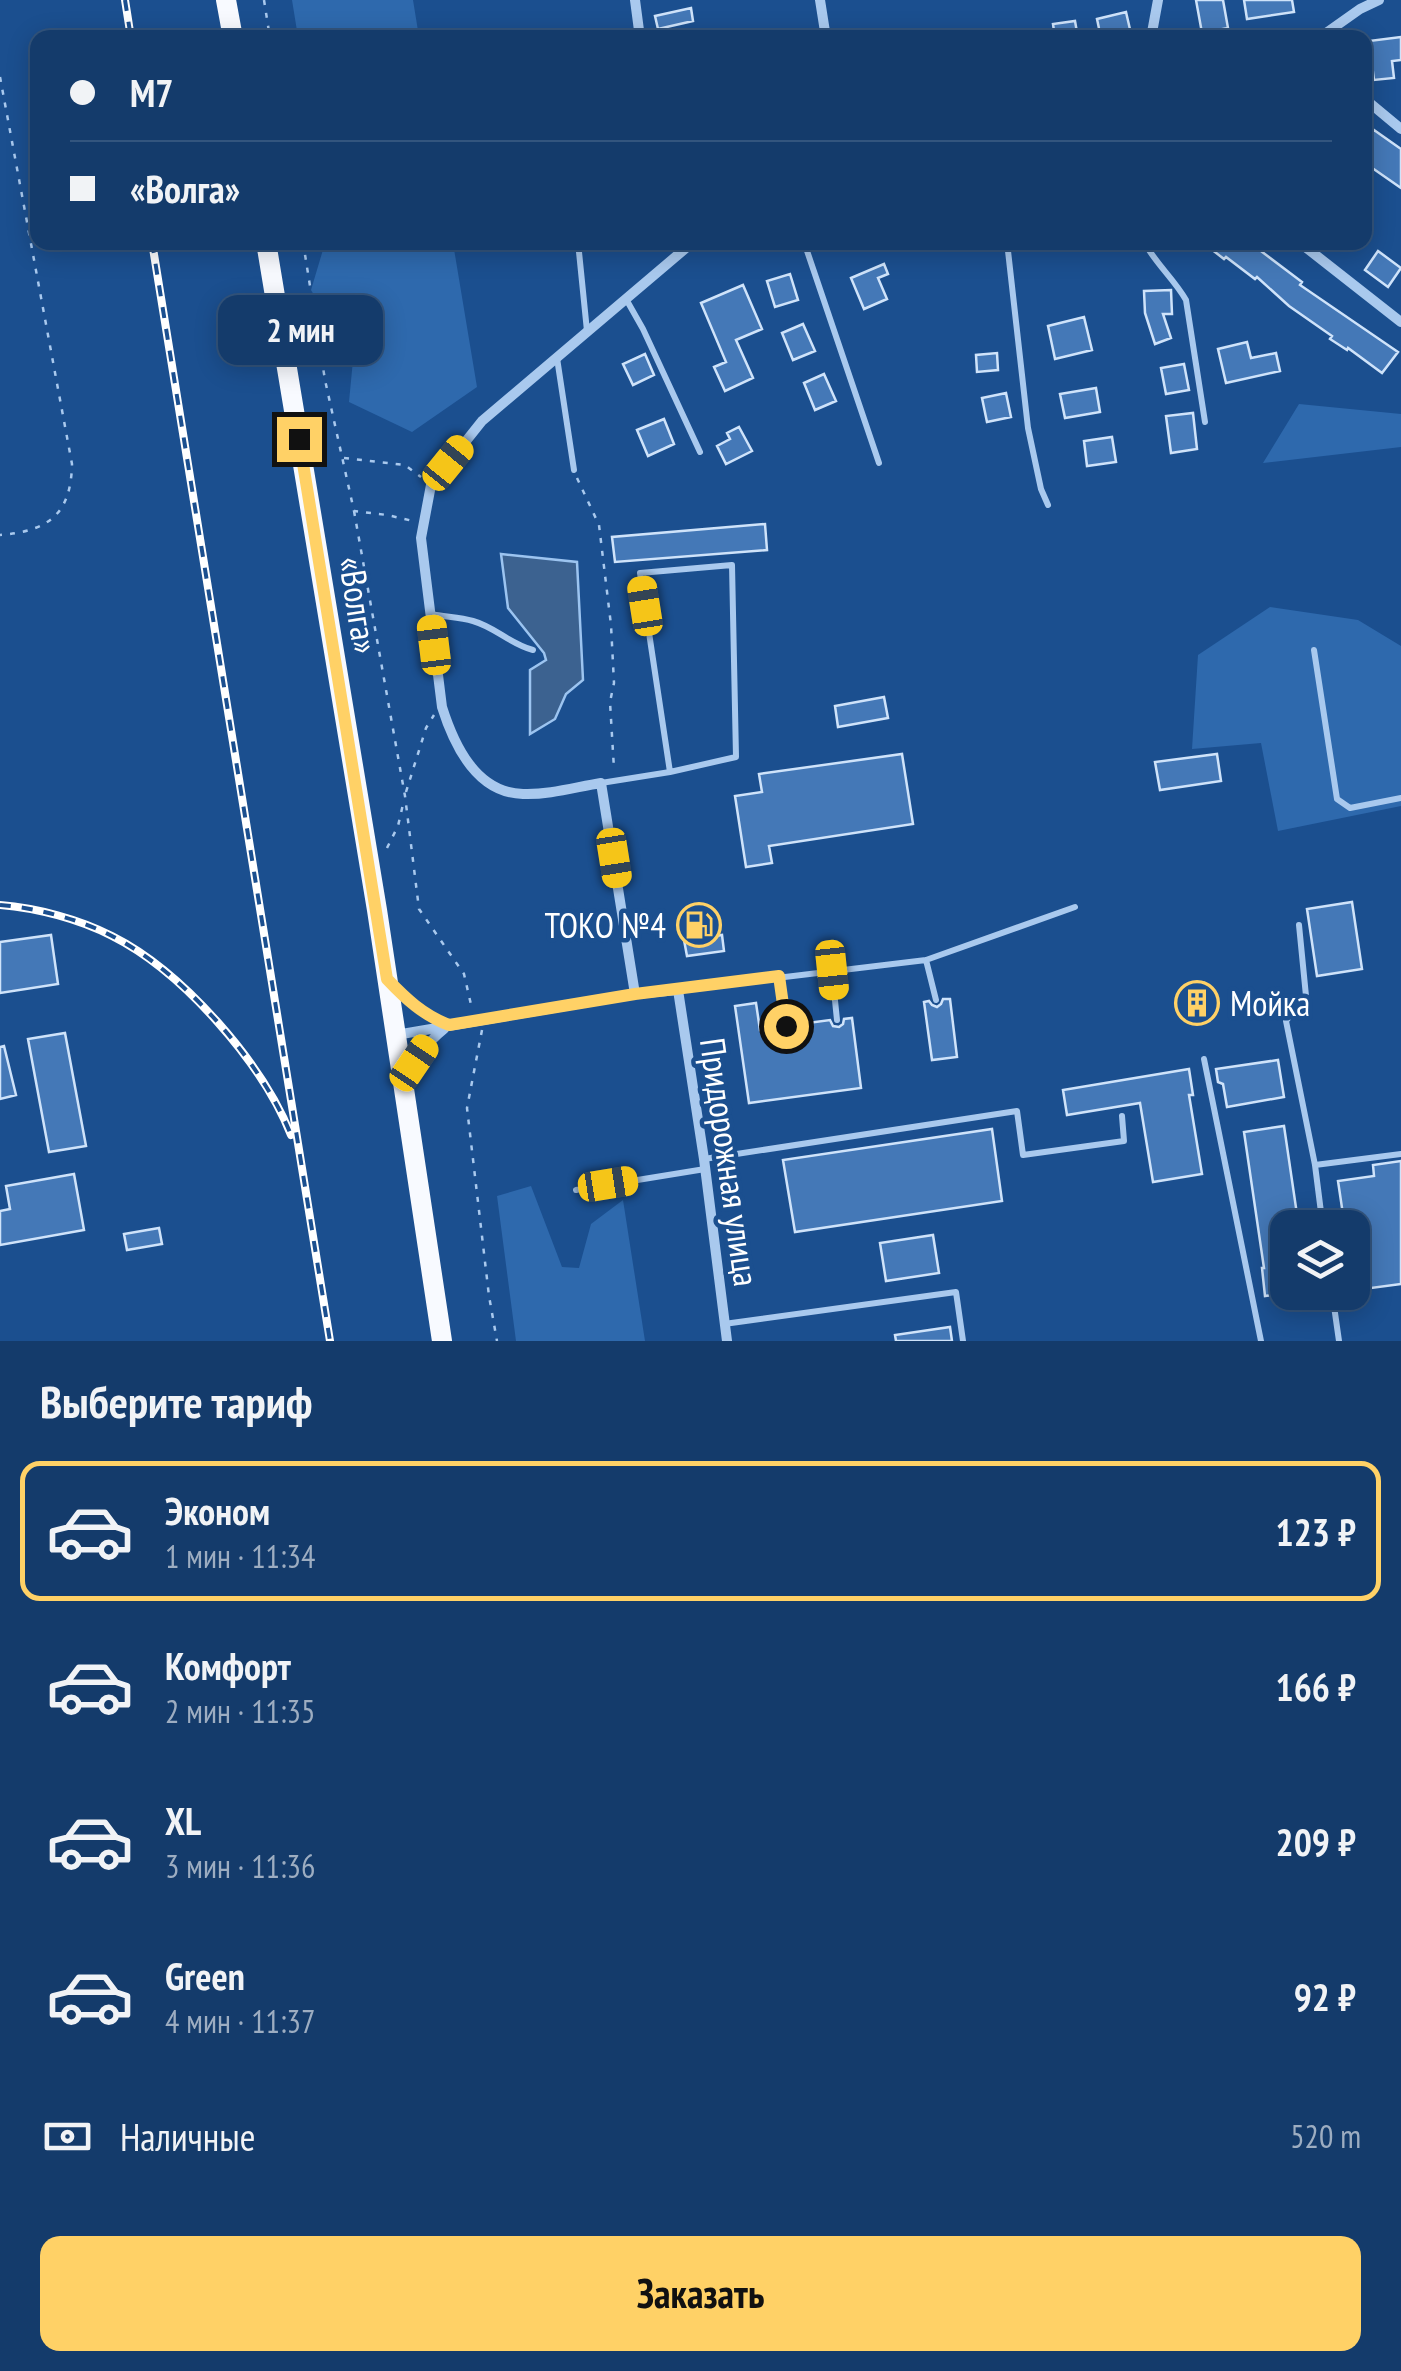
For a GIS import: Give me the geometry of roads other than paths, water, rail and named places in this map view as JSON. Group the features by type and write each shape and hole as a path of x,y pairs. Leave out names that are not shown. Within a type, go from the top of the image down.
{"highway":[{"path":"226,0 231,30"},
{"name":"«Волга»","path":"267,250 442,1341"}],"street":[{"path":"635,0 639,30"},
{"path":"820,0 825,30"},
{"path":"1152,30 1158,0"},
{"path":"1332,30 1379,0"},
{"path":"1372,104 1401,129"},
{"path":"635,994 602,782 517,794 493,786 462,756 442,707 421,538 431,484 482,421 684,250"},
{"path":"1309,250 1401,322"},
{"path":"387,979 409,1002 449,1025"},
{"path":"395,1035 678,990"},
{"name":"Придорожная улица","path":"678,990 727,1341"},
{"path":"404,1088 429,1041 449,1025"}],"lane":[{"path":"579,250 587,331"},
{"path":"807,250 879,463"},
{"path":"1008,250 1028,428 1048,504"},
{"path":"1149,250 1186,300 1205,422"},
{"path":"626,299 700,452"},
{"path":"556,357 574,470"},
{"path":"602,782 670,772 736,757 732,565 640,573 670,772"},
{"path":"430,614 473,621 498,632 514,645 533,650"},
{"path":"1314,650 1337,799 1350,808 1401,798"},
{"path":"678,990 926,960 1075,907"},
{"path":"1298,925 1306,996 1286,1021 1321,1210"},
{"path":"926,960 936,1000"},
{"path":"832,970 836,1020"},
{"path":"779,976 786,1026"},
{"path":"1204,1058 1262,1341"},
{"path":"576,1190 1018,1111 1023,1155 1124,1140 1122,1116"},
{"path":"1315,1165 1401,1154"},
{"path":"724,1324 956,1292 963,1341"},
{"path":"1335,1310 1339,1341"}],"railway":[{"path":"125,0 130,30"},
{"path":"153,250 330,1341"},
{"path":"0,905 86,924 139,952 165,972 192,995 240,1049 261,1078 291,1135"}],"place":[{"name":"ТОКО №4","path":"699,925"},
{"name":"Мойка","path":"1197,1003"}]}
